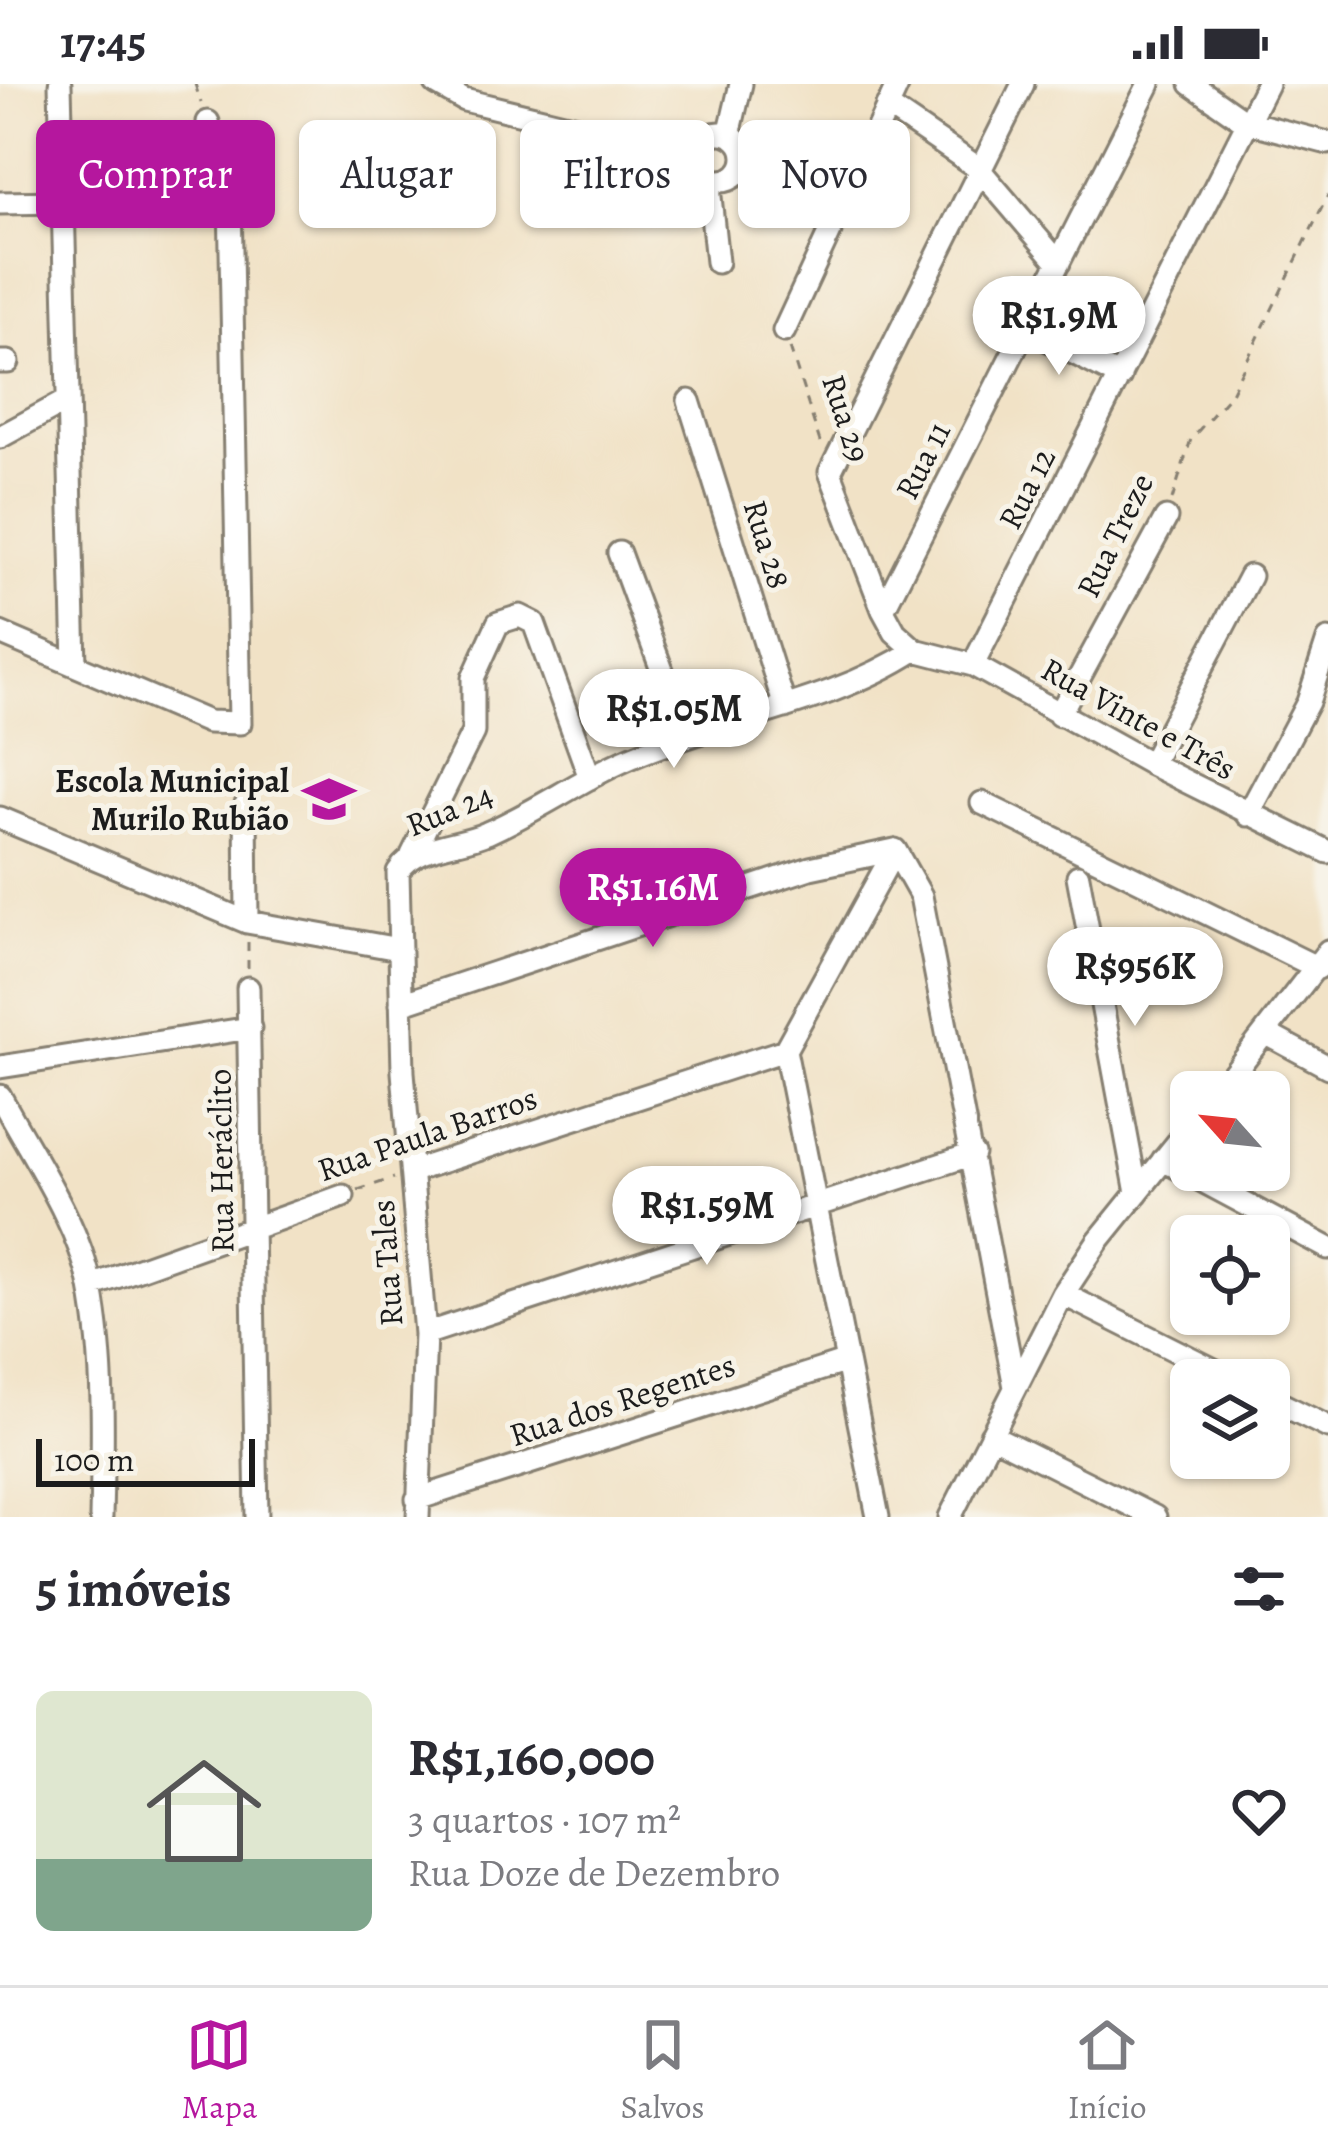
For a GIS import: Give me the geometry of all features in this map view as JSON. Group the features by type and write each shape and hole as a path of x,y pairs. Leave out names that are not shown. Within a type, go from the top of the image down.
{"street":[{"path":"60,84 61,120"},
{"path":"436,84 464,100 547,120"},
{"path":"729,135 741,84"},
{"path":"784,331 898,84"},
{"path":"830,472 1023,84"},
{"name":"Rua 11","path":"883,610 1149,84"},
{"path":"1191,84 1244,121 1328,143"},
{"name":"Rua 12","path":"973,665 1244,121 1267,84"},
{"path":"887,106 978,168 1058,263"},
{"path":"714,136 729,135"},
{"path":"714,180 720,182 742,168 744,155 729,135"},
{"path":"0,203 36,202"},
{"path":"64,228 75,665"},
{"path":"0,633 208,722 240,723 231,228"},
{"path":"713,228 717,262"},
{"path":"1025,328 1120,377"},
{"path":"0,436 68,400"},
{"name":"Rua 28","path":"689,401 785,707"},
{"name":"Rua 29","path":"830,472 883,610 895,632 915,650"},
{"name":"Rua Treze","path":"1059,715 1166,518"},
{"path":"620,553 686,736"},
{"path":"1151,764 1250,576"},
{"name":"Rua Tales","path":"418,1508 425,1334 395,883 472,732 473,678 488,636 498,623 520,616 534,623 590,778"},
{"path":"1248,815 1308,702 1328,640"},
{"name":"Rua Vinte e Três","path":"915,650 973,665 1151,764 1328,852"},
{"name":"Rua 24","path":"408,858 487,834 590,778 686,736 785,707 892,665 915,650"},
{"path":"246,803 248,922"},
{"path":"982,803 1323,959 1236,1071"},
{"path":"0,818 248,922 399,949"},
{"path":"401,1004 810,868 896,850"},
{"path":"878,1517 785,1050 896,850"},
{"path":"896,850 921,896 1015,1388"},
{"path":"1078,876 1137,1193"},
{"name":"Rua Heráclito","path":"248,988 257,1517"},
{"path":"0,1067 250,1028"},
{"path":"1267,1034 1328,1067"},
{"name":"Rua Paula Barros","path":"413,1171 785,1050"},
{"path":"0,1096 78,1248 91,1286 103,1441 100,1517"},
{"path":"950,1517 1063,1294 1170,1152"},
{"path":"425,1334 818,1201 973,1154"},
{"path":"1163,1160 1328,1248"},
{"name":"Rua Paula Barros","path":"91,1286 343,1196"},
{"path":"1063,1294 1192,1359"},
{"name":"Rua dos Regentes","path":"418,1508 847,1361"},
{"path":"1290,1408 1328,1427"},
{"path":"991,1435 1155,1517"}],"path":[{"path":"195,84 207,120"},
{"name":"Rua Treze","path":"1166,518 1191,439 1230,395 1328,195"},
{"name":"Rua 29","path":"784,331 830,472"},
{"path":"248,922 248,988"},
{"name":"Rua Paula Barros","path":"343,1196 413,1171"}],"place":[{"name":"Escola Municipal Murilo Rubião","path":"329,799"}]}
